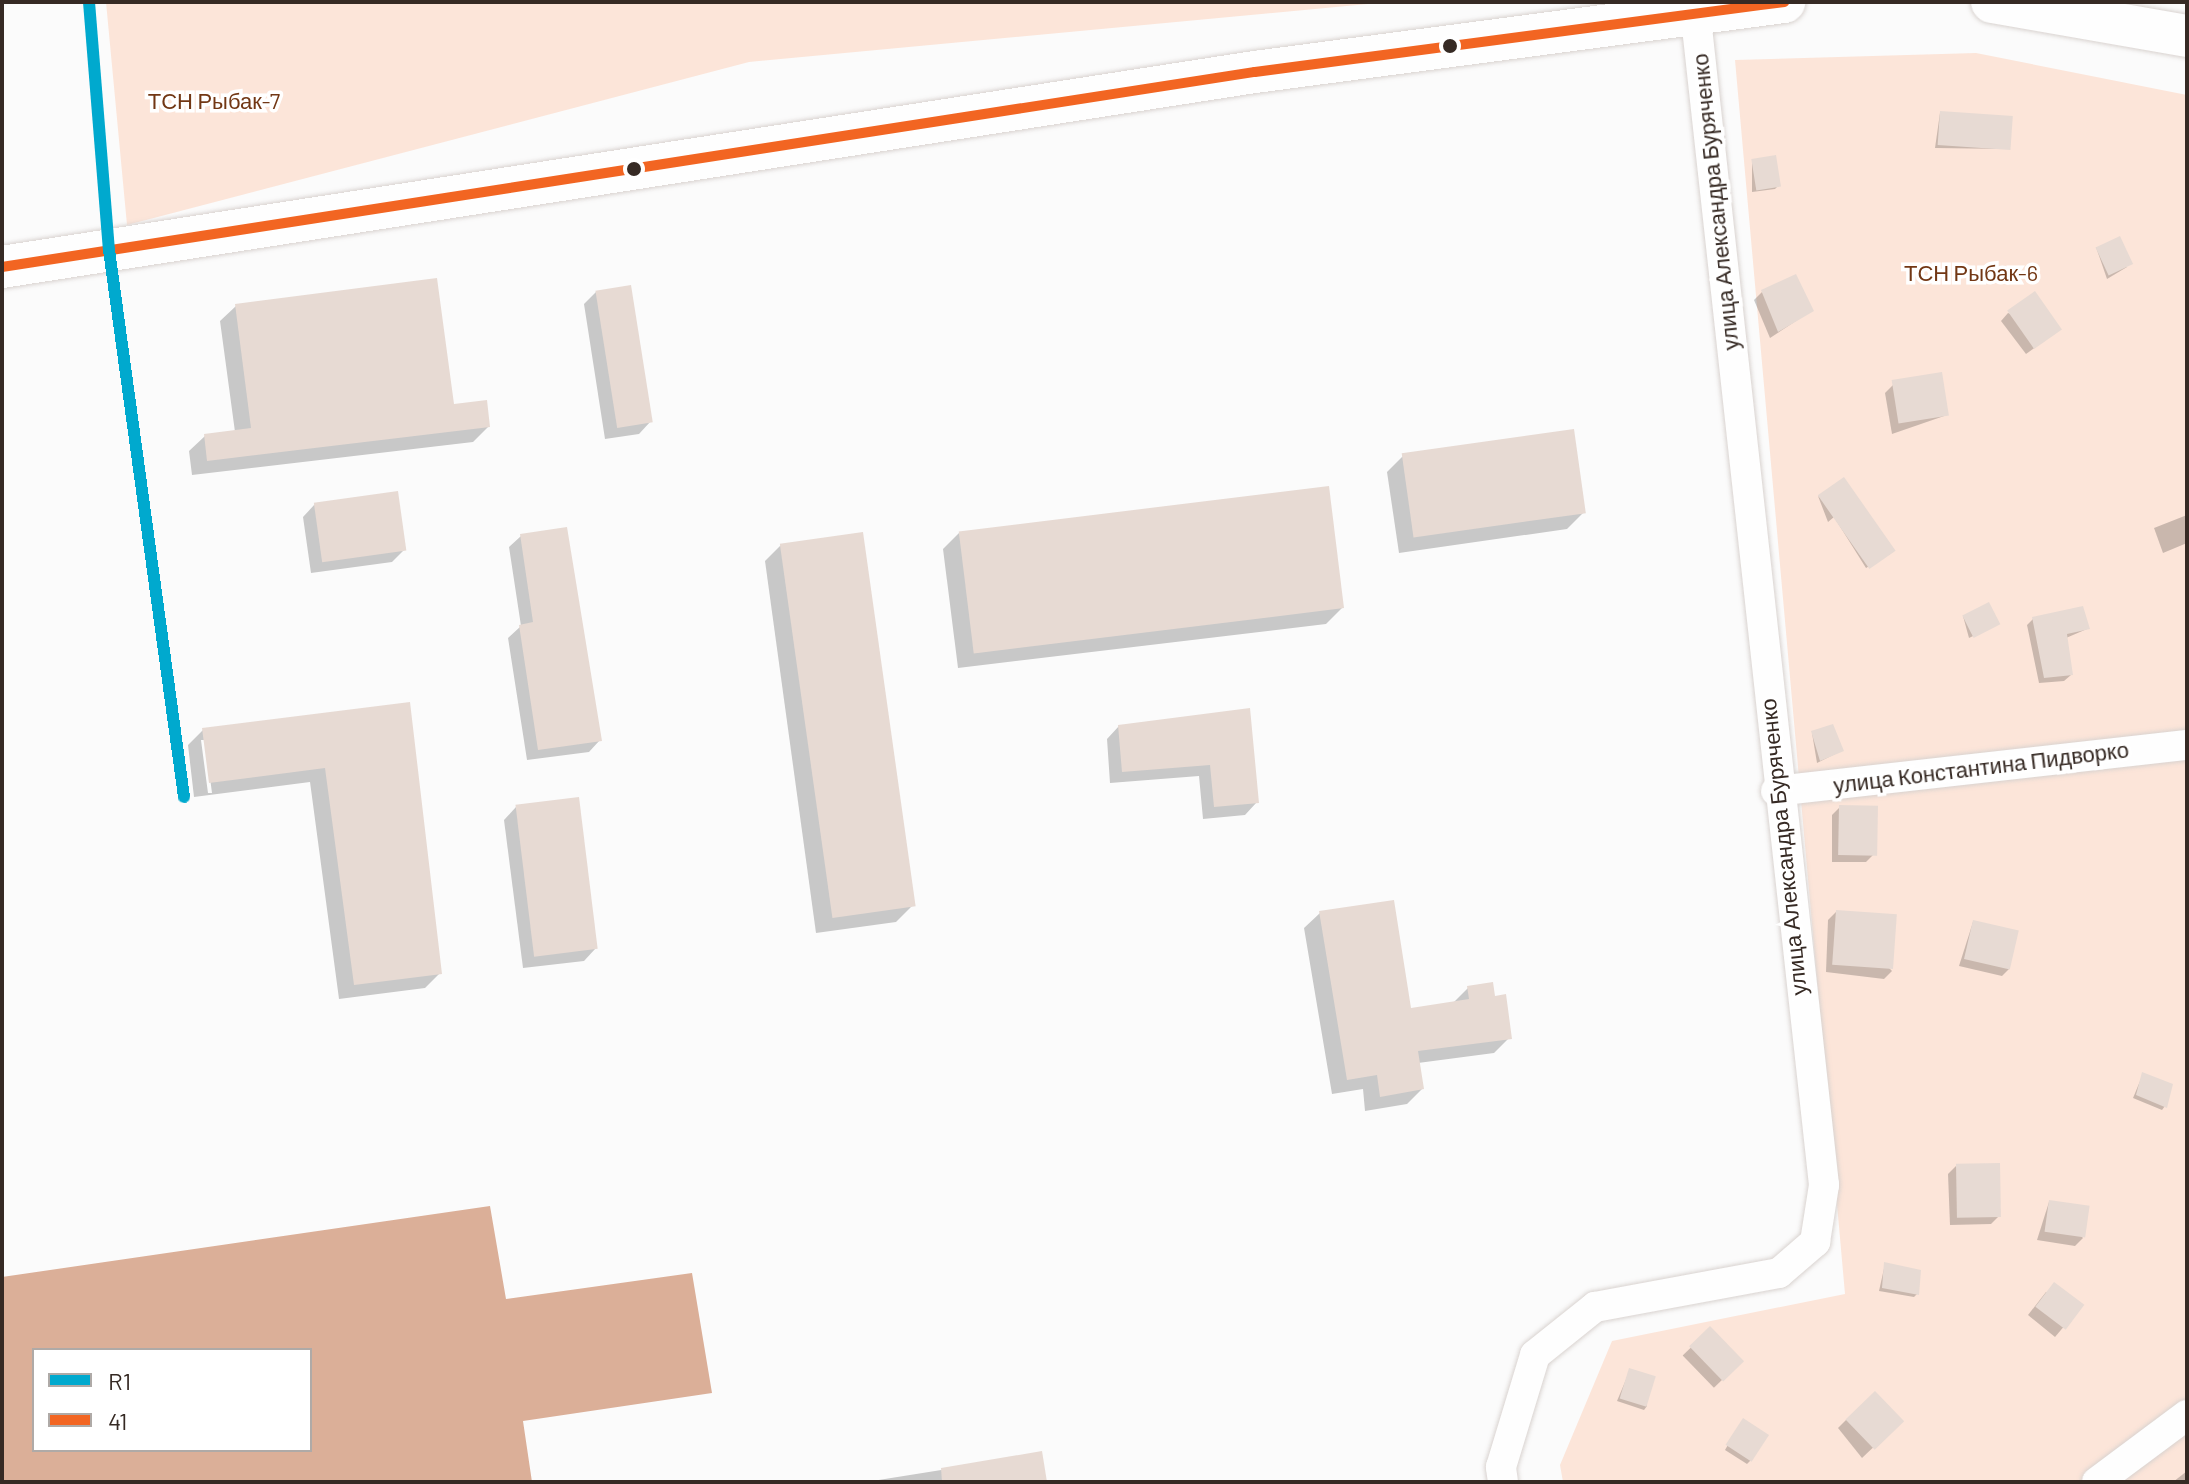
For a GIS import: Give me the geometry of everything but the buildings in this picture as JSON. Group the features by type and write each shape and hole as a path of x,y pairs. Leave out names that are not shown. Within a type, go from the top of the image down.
{"main road":[{"path":"2,267 1695,9 1784,2"},
{"path":"1992,2 2187,36"}],"street":[{"name":"улица Александра Буряченко","path":"1503,1482 1501,1467 1535,1355 1595,1307 1779,1273 1815,1242 1824,1185 1776,791 1695,9"},
{"name":"улица Константина Пидворко","path":"1776,791 2187,745"},
{"path":"2097,1482 2187,1415"}],"green space":[{"name":"ТСН Рыбак-7","path":"106,2 1389,2 749,62 127,225"},
{"name":"ТСН Рыбак-6","path":"1976,53 2187,95 2187,1482 1563,1482 1560,1465 1612,1341 1845,1294 1735,60"}],"shaded area":[{"path":"490,1206 506,1299 692,1273 712,1393 523,1421 532,1482 2,1482 2,1277"}],"transit line":[{"name":"R1","path":"89,2 109,250 184,797"},
{"name":"41","path":"2,267 1255,72 1784,2"}]}
